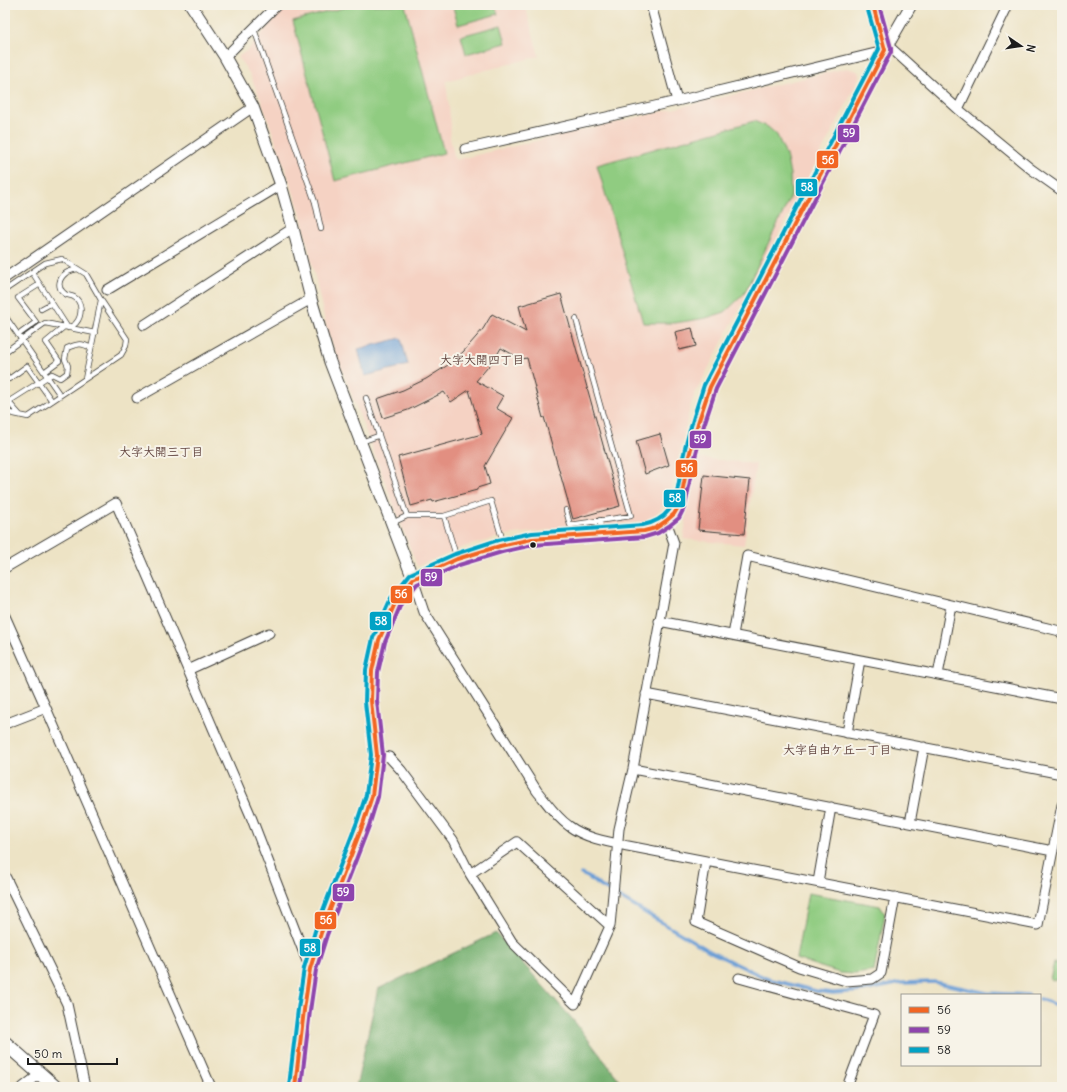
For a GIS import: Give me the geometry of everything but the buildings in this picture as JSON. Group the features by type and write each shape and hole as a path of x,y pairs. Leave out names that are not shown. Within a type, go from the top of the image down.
{"main road":[{"path":"5,1042 54,1087"}],"street":[{"path":"191,5 226,57 253,107 293,228 311,299 330,362 392,523 424,612 537,791 552,810 569,826 582,834 618,844 1038,925 1062,805"},
{"path":"226,57 277,5"},
{"path":"650,5 677,101"},
{"path":"873,5 886,50"},
{"path":"295,1087 310,970 321,933 363,824 372,796 377,755 371,701 372,671 379,640 396,602 413,579 457,559 504,545 532,539 644,531 656,528 674,514 680,504 689,456 710,387 911,5"},
{"path":"958,109 1008,5"},
{"path":"465,149 677,101 892,49 958,109 1031,170 1062,191"},
{"path":"5,278 253,107"},
{"path":"107,290 280,185"},
{"path":"144,325 293,228"},
{"path":"137,398 311,299"},
{"path":"5,568 116,504 250,814 310,970"},
{"path":"377,755 389,758 401,770 453,840 470,874 512,942 575,1004 610,926 619,829 633,768 674,544 666,521"},
{"path":"733,635 747,556 1060,631 1062,634"},
{"path":"938,675 951,605"},
{"path":"5,616 211,1087"},
{"path":"659,620 1062,699"},
{"path":"188,670 269,633"},
{"path":"847,733 860,660"},
{"path":"646,694 1062,774"},
{"path":"5,724 46,708"},
{"path":"910,823 924,747"},
{"path":"633,768 1053,851"},
{"path":"818,882 831,807"},
{"path":"470,874 517,842 610,926"},
{"path":"706,861 696,922 799,967 846,981 872,979 881,973 895,897"},
{"path":"5,876 67,1004 85,1087"},
{"path":"739,978 874,1015 847,1087"},
{"path":"23,1087 40,1074"}],"lane":[{"path":"254,29 315,202 321,229"},
{"path":"5,290 45,263 62,259 86,274 101,300 128,339 121,355 28,417 5,412"},
{"path":"44,372 59,361 46,342 66,327 77,323 81,312 80,303 75,298 67,296 61,291 59,284 61,278 66,273 78,269"},
{"path":"32,272 66,327"},
{"path":"18,335 36,322 18,298 40,284"},
{"path":"85,379 101,300"},
{"path":"41,309 52,303"},
{"path":"5,317 60,396"},
{"path":"566,510 570,525 631,516 576,319"},
{"path":"5,352 45,323 95,333"},
{"path":"20,415 7,400 52,374 60,378 67,373 68,366 65,359 66,348 80,343 91,348"},
{"path":"5,373 9,379 27,366 52,400"},
{"path":"366,398 406,516"},
{"path":"361,442 378,436"},
{"path":"392,523 406,516 444,516 491,500 504,545"},
{"path":"444,516 457,559"},
{"path":"600,520 601,534"}],"shaded area":[{"path":"281,5 525,5 539,56 446,81 451,125 450,138 455,160 847,68 857,71 860,75 846,105 695,394 690,407 671,490 667,501 658,512 649,519 636,523 564,528 506,535 464,547 417,566 327,330 300,211 261,100 249,73 238,57 249,49 275,18 278,7"},
{"path":"700,458 756,464 744,545 683,539 686,510 695,463"}],"green space":[{"path":"354,5 405,5 444,153 335,181 293,21"},
{"path":"460,5 495,5 498,14 458,25 453,7"},
{"path":"501,25 506,43 466,54 461,36"},
{"path":"754,121 768,127 777,135 786,155 790,174 791,196 744,294 725,312 706,318 675,323 643,323 597,165"},
{"path":"808,893 880,906 885,914 874,971 855,974 840,973 796,959"},
{"path":"496,933 574,1021 623,1087 356,1087 378,989"},
{"path":"1054,963 1062,965 1062,982 1050,979"}],"water":[{"path":"401,338 408,365 365,376 358,349"}],"waterway":[{"path":"581,874 713,953 768,979 816,991 833,993 863,991 901,983 934,982 987,993 1008,994"},
{"path":"1041,999 1062,1008"}],"transit line":[{"name":"56","path":"295,1087 310,969 321,933 363,824 372,796 377,755 371,701 372,671 379,640 396,601 413,579 457,559 500,546 532,539 644,531 656,528 674,514 680,504 689,456 710,387 885,50 873,5"},
{"name":"59","path":"301,1087 316,970 327,935 369,826 378,797 383,755 377,701 378,672 385,642 401,604 417,584 459,565 502,552 533,545 645,537 658,533 679,518 685,506 695,457 716,389 891,52 879,5"},
{"name":"58","path":"289,1086 304,968 315,931 366,795 371,755 365,702 366,670 373,638 391,598 410,574 455,554 498,540 532,533 643,525 658,520 669,510 677,491 686,444 704,385 879,49 867,7"}],"district":[{"name":"大字大開四丁目","path":"482,359"},
{"name":"大字大開三丁目","path":"161,451"},
{"name":"大字自由ケ丘一丁目","path":"837,749"}]}
